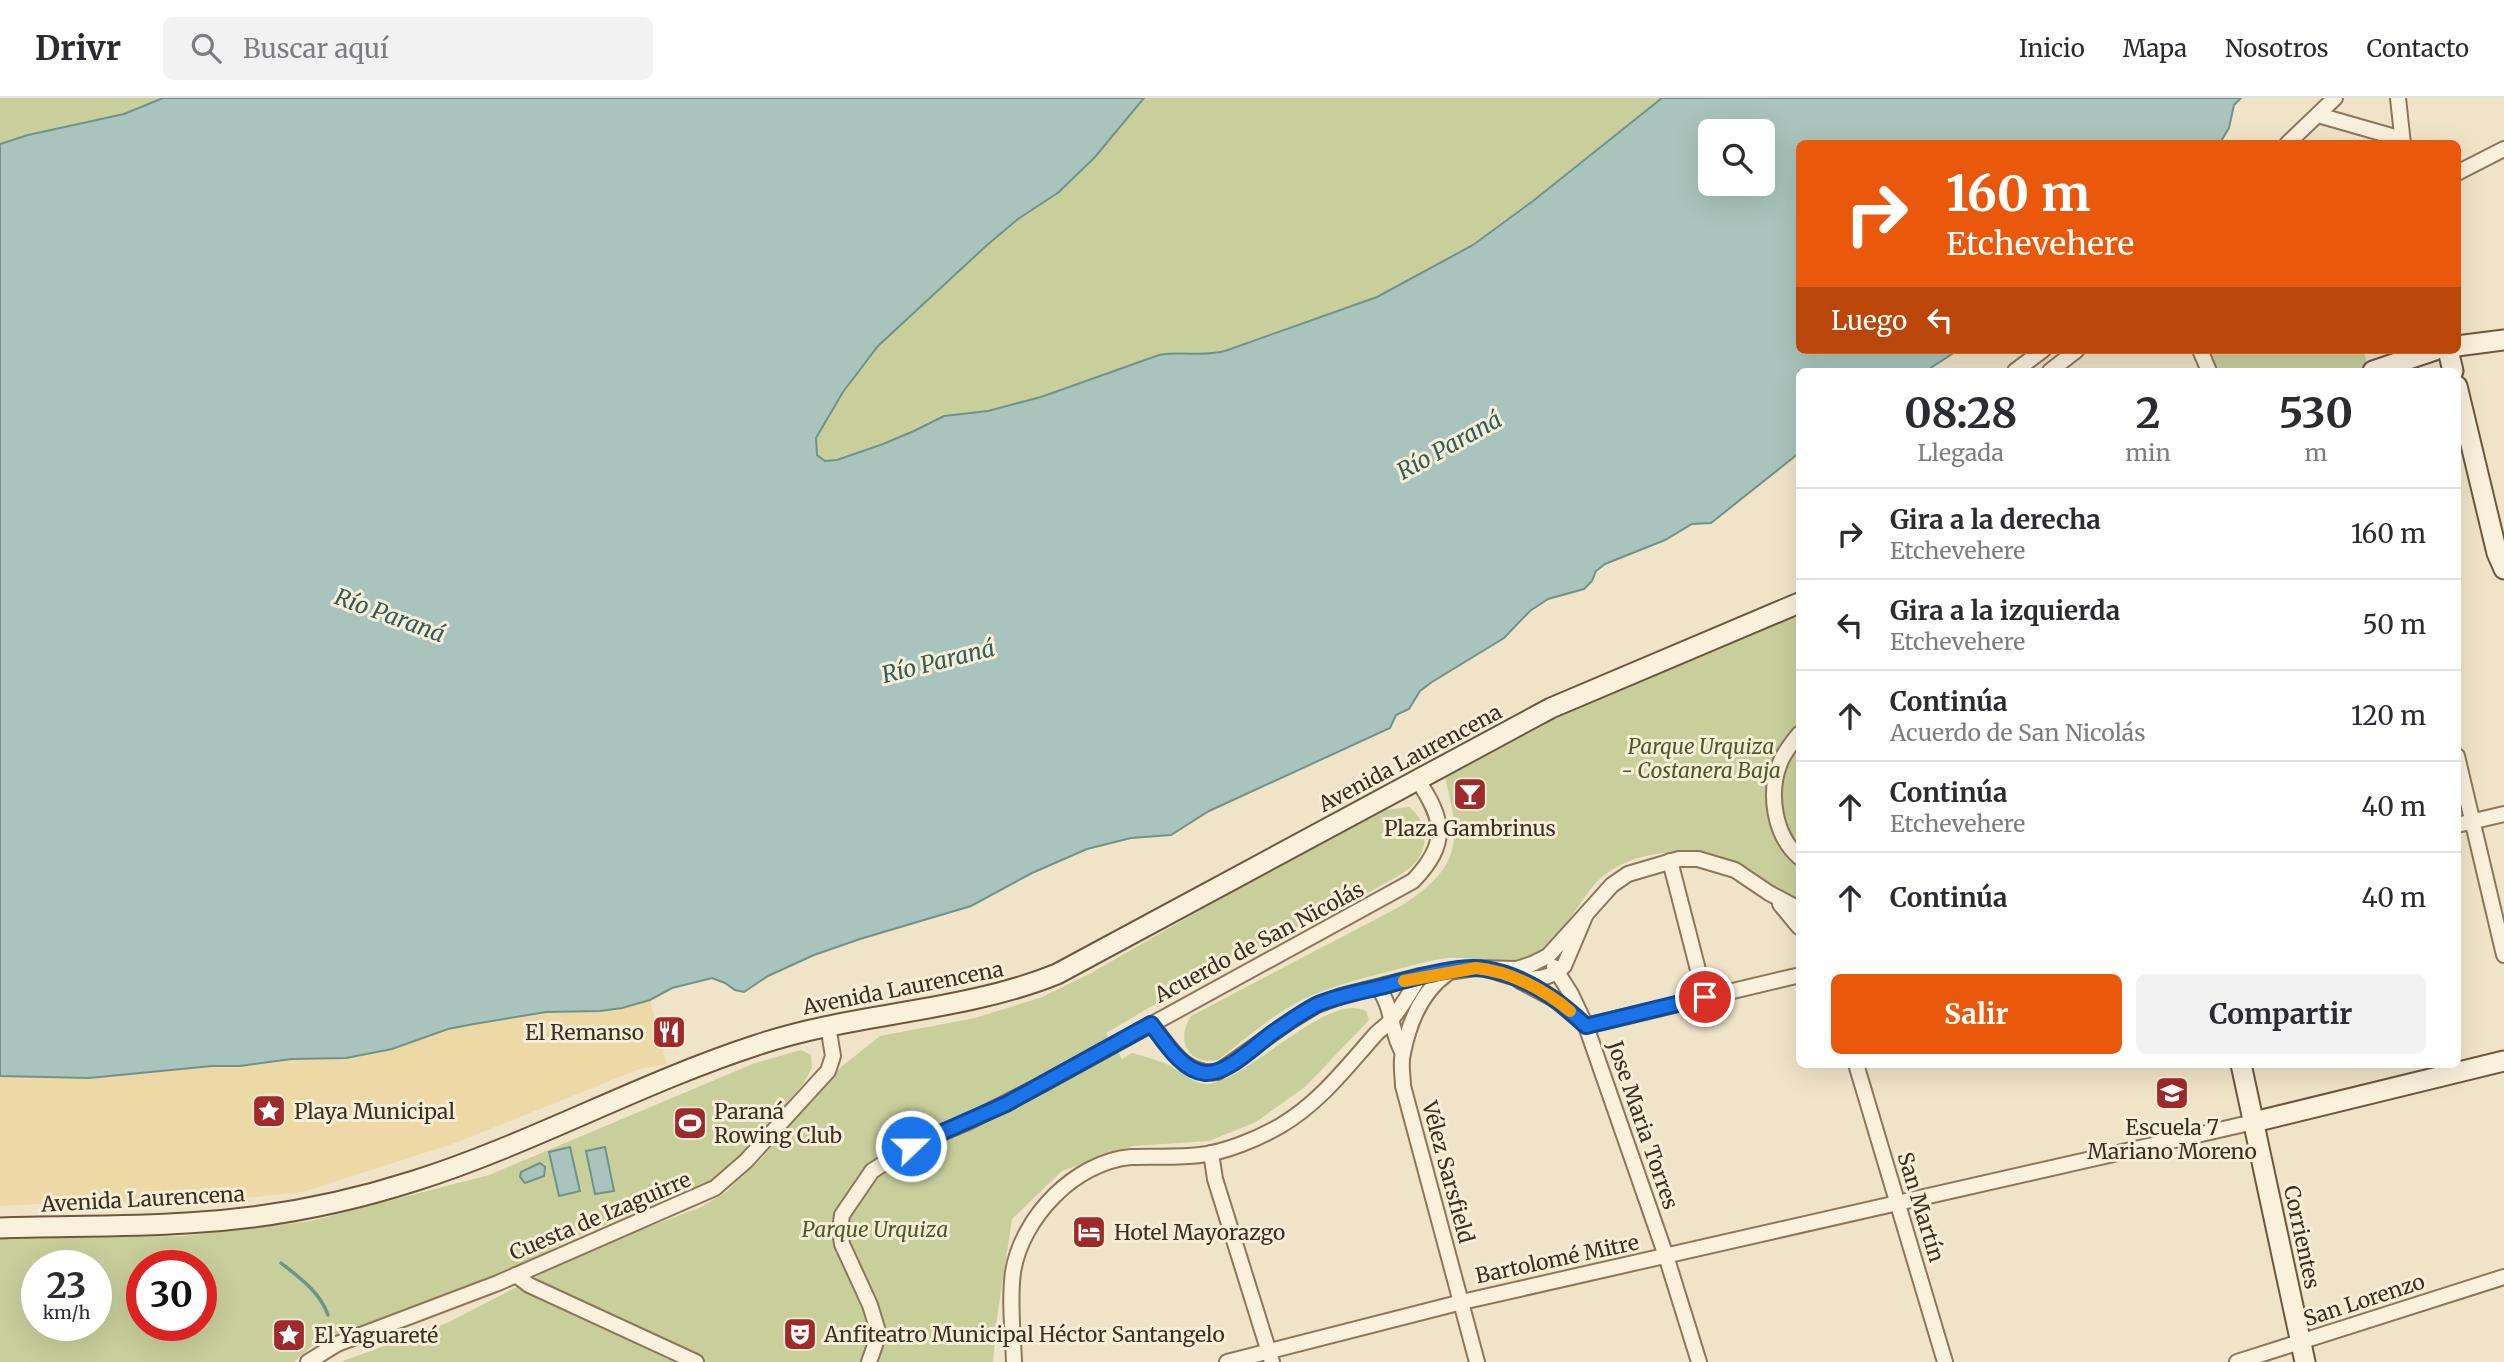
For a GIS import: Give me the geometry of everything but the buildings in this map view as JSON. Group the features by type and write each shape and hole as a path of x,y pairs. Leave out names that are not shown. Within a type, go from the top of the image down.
{"street":[{"path":"2291,140 2335,98"},
{"path":"2398,98 2402,140"},
{"path":"2318,115 2399,140"},
{"path":"2461,171 2504,149"},
{"path":"2461,345 2504,340"},
{"path":"2019,368 2038,354"},
{"path":"2054,368 2072,354"},
{"path":"2382,368 2423,354"},
{"path":"2461,403 2497,553 2504,569"},
{"name":"Avenida Laurencena","path":"0,1227 215,1221 306,1208 371,1194 461,1165 744,1049 787,1035 964,1002 1027,986 1056,974 1580,694 1796,604"},
{"path":"1796,739 1781,762 1776,777 1775,802 1781,832 1796,853"},
{"name":"Acuerdo de San Nicolás","path":"869,1362 877,1328 870,1305 842,1244 840,1230 842,1215 872,1171 911,1146 1006,1104 1413,881 1437,851 1439,836 1437,817 1417,779"},
{"path":"2461,794 2464,823 2504,955"},
{"path":"2464,823 2504,814"},
{"path":"1151,1024 1184,1063 1206,1073 1218,1072 1270,1034 1317,1005 1420,976 1476,968 1517,968 1532,964 1548,956 1612,885 1628,874 1670,861 1698,859 1720,863 1749,877 1769,893 1796,924"},
{"path":"1670,861 1705,997"},
{"path":"1769,893 1796,907"},
{"path":"1512,978 1540,978 1564,967 1586,914"},
{"name":"Jose Maria Torres","path":"1548,956 1586,1026 1666,1256 1699,1362"},
{"path":"1488,969 1556,1000 1586,1026 1796,976"},
{"name":"Vélez Sarsfield","path":"1449,972 1428,989 1411,1025 1403,1053 1403,1086 1477,1362"},
{"path":"1014,1362 1011,1293 1014,1270 1020,1245 1037,1216 1052,1199 1068,1184 1091,1169 1111,1161 1130,1157 1212,1153 1280,1126 1332,1085 1377,1033 1391,1021 1420,976"},
{"name":"Vélez Sarsfield","path":"1378,988 1388,1005 1397,1043 1403,1053"},
{"name":"Cuesta de Izaguirre","path":"308,1362 337,1344 516,1275 706,1193 724,1182 828,1071 832,1056 828,1026"},
{"path":"2254,1122 2504,1060"},
{"name":"San Martín","path":"1857,1068 1945,1362"},
{"name":"Corrientes","path":"2242,1068 2303,1353"},
{"name":"Bartolomé Mitre","path":"1227,1362 1271,1357 1462,1302 2254,1122"},
{"path":"1212,1153 1215,1179 1271,1357"},
{"path":"516,1275 529,1285 696,1362"},
{"name":"San Lorenzo","path":"2237,1362 2303,1353 2504,1277"}],"green space":[{"path":"0,98 163,98 124,114 28,135 0,144"},
{"path":"1144,98 1662,98 1474,245 1377,297 1225,351 1159,355 1041,397 988,411 944,416 914,431 837,460 825,461 817,455 816,438 843,392 878,346 986,246 1018,219 1059,192 1095,157"},
{"path":"2211,354 2365,354 2367,366 2361,368 2217,368"},
{"name":"Parque Urquiza - Costanera Baja","path":"1796,616 1796,913 1772,887 1740,864 1723,858 1684,852 1644,856 1609,872 1595,884 1564,928 1535,955 1506,962 1448,958 1327,989 1291,1006 1218,1060 1208,1061 1192,1055 1187,1049 1184,1034 1191,1016 1401,906 1435,879 1452,852 1454,837 1454,820 1445,778 1582,705"},
{"name":"Parque Urquiza","path":"1409,807 1420,819 1424,841 1420,856 1406,871 1220,968 1106,1033 1122,1059 1132,1053 1144,1056 1169,1065 1197,1082 1207,1084 1243,1069 1331,1013 1350,1008 1366,1011 1369,1020 1305,1087 1256,1122 1209,1141 1133,1146 1062,1171 1012,1219 993,1362 340,1362 447,1323 588,1250 701,1207 726,1192 761,1159 841,1067 880,1036 975,1018 1042,997 1089,974 1232,892 1385,810"},
{"path":"801,1050 811,1055 812,1068 803,1084 746,1149 711,1180 669,1200 575,1237 525,1263 311,1347 294,1362 0,1362 0,1239 183,1236 311,1221 489,1175 755,1063"}],"sand":[{"name":"Playa Municipal","path":"650,1000 667,1065 642,1068 455,1143 303,1192 207,1202 0,1206 0,1076 89,1078 274,1063 413,1042 448,1029 511,1017 546,1012 600,1011"}],"water":[{"name":"Río Paraná","path":"163,98 1144,98 1095,157 1059,192 1018,219 986,246 878,346 843,392 816,438 817,455 825,461 837,460 883,444 944,416 988,411 1041,397 1159,355 1225,351 1377,297 1473,245 1533,201 1662,98 2241,98 2234,105 2229,128 2222,140 1796,140 1796,354 1952,354 1931,368 1796,368 1796,455 1711,523 1692,524 1665,540 1605,564 1596,571 1592,581 1584,589 1548,599 1530,611 1504,638 1420,691 1409,709 1396,715 1390,728 1209,811 1171,835 1131,838 1087,849 1032,873 971,906 814,955 768,976 744,992 712,978 672,988 650,1000 622,1008 546,1012 474,1024 448,1029 392,1049 346,1058 292,1059 240,1066 212,1066 89,1078 0,1076 0,144 28,135 124,114"},
{"path":"570,1147 580,1191 559,1196 549,1152"},
{"path":"605,1147 614,1191 595,1194 586,1151"},
{"path":"540,1163 545,1167 544,1176 525,1183 520,1177 521,1172"}],"waterway":[{"path":"281,1263 315,1292 328,1315"}],"slow traffic":[{"path":"1404,981 1420,976 1476,968 1488,969 1536,988 1570,1011"}],"place":[{"name":"Plaza Gambrinus","path":"1470,794"},
{"name":"El Remanso","path":"669,1032"},
{"name":"Escuela 7 Mariano Moreno","path":"2172,1093"},
{"name":"Playa Municipal","path":"269,1111"},
{"name":"Paraná Rowing Club","path":"690,1123"},
{"name":"Hotel Mayorazgo","path":"1089,1232"},
{"name":"Anfiteatro Municipal Héctor Santangelo","path":"800,1334"},
{"name":"El Yaguareté","path":"289,1335"}],"route":[{"path":"911,1146 1006,1104 1151,1024 1184,1063 1206,1073 1218,1072 1233,1063 1270,1034 1317,1005 1341,996 1420,976 1476,968 1488,969 1536,988 1556,1000 1586,1026 1705,997"}]}
